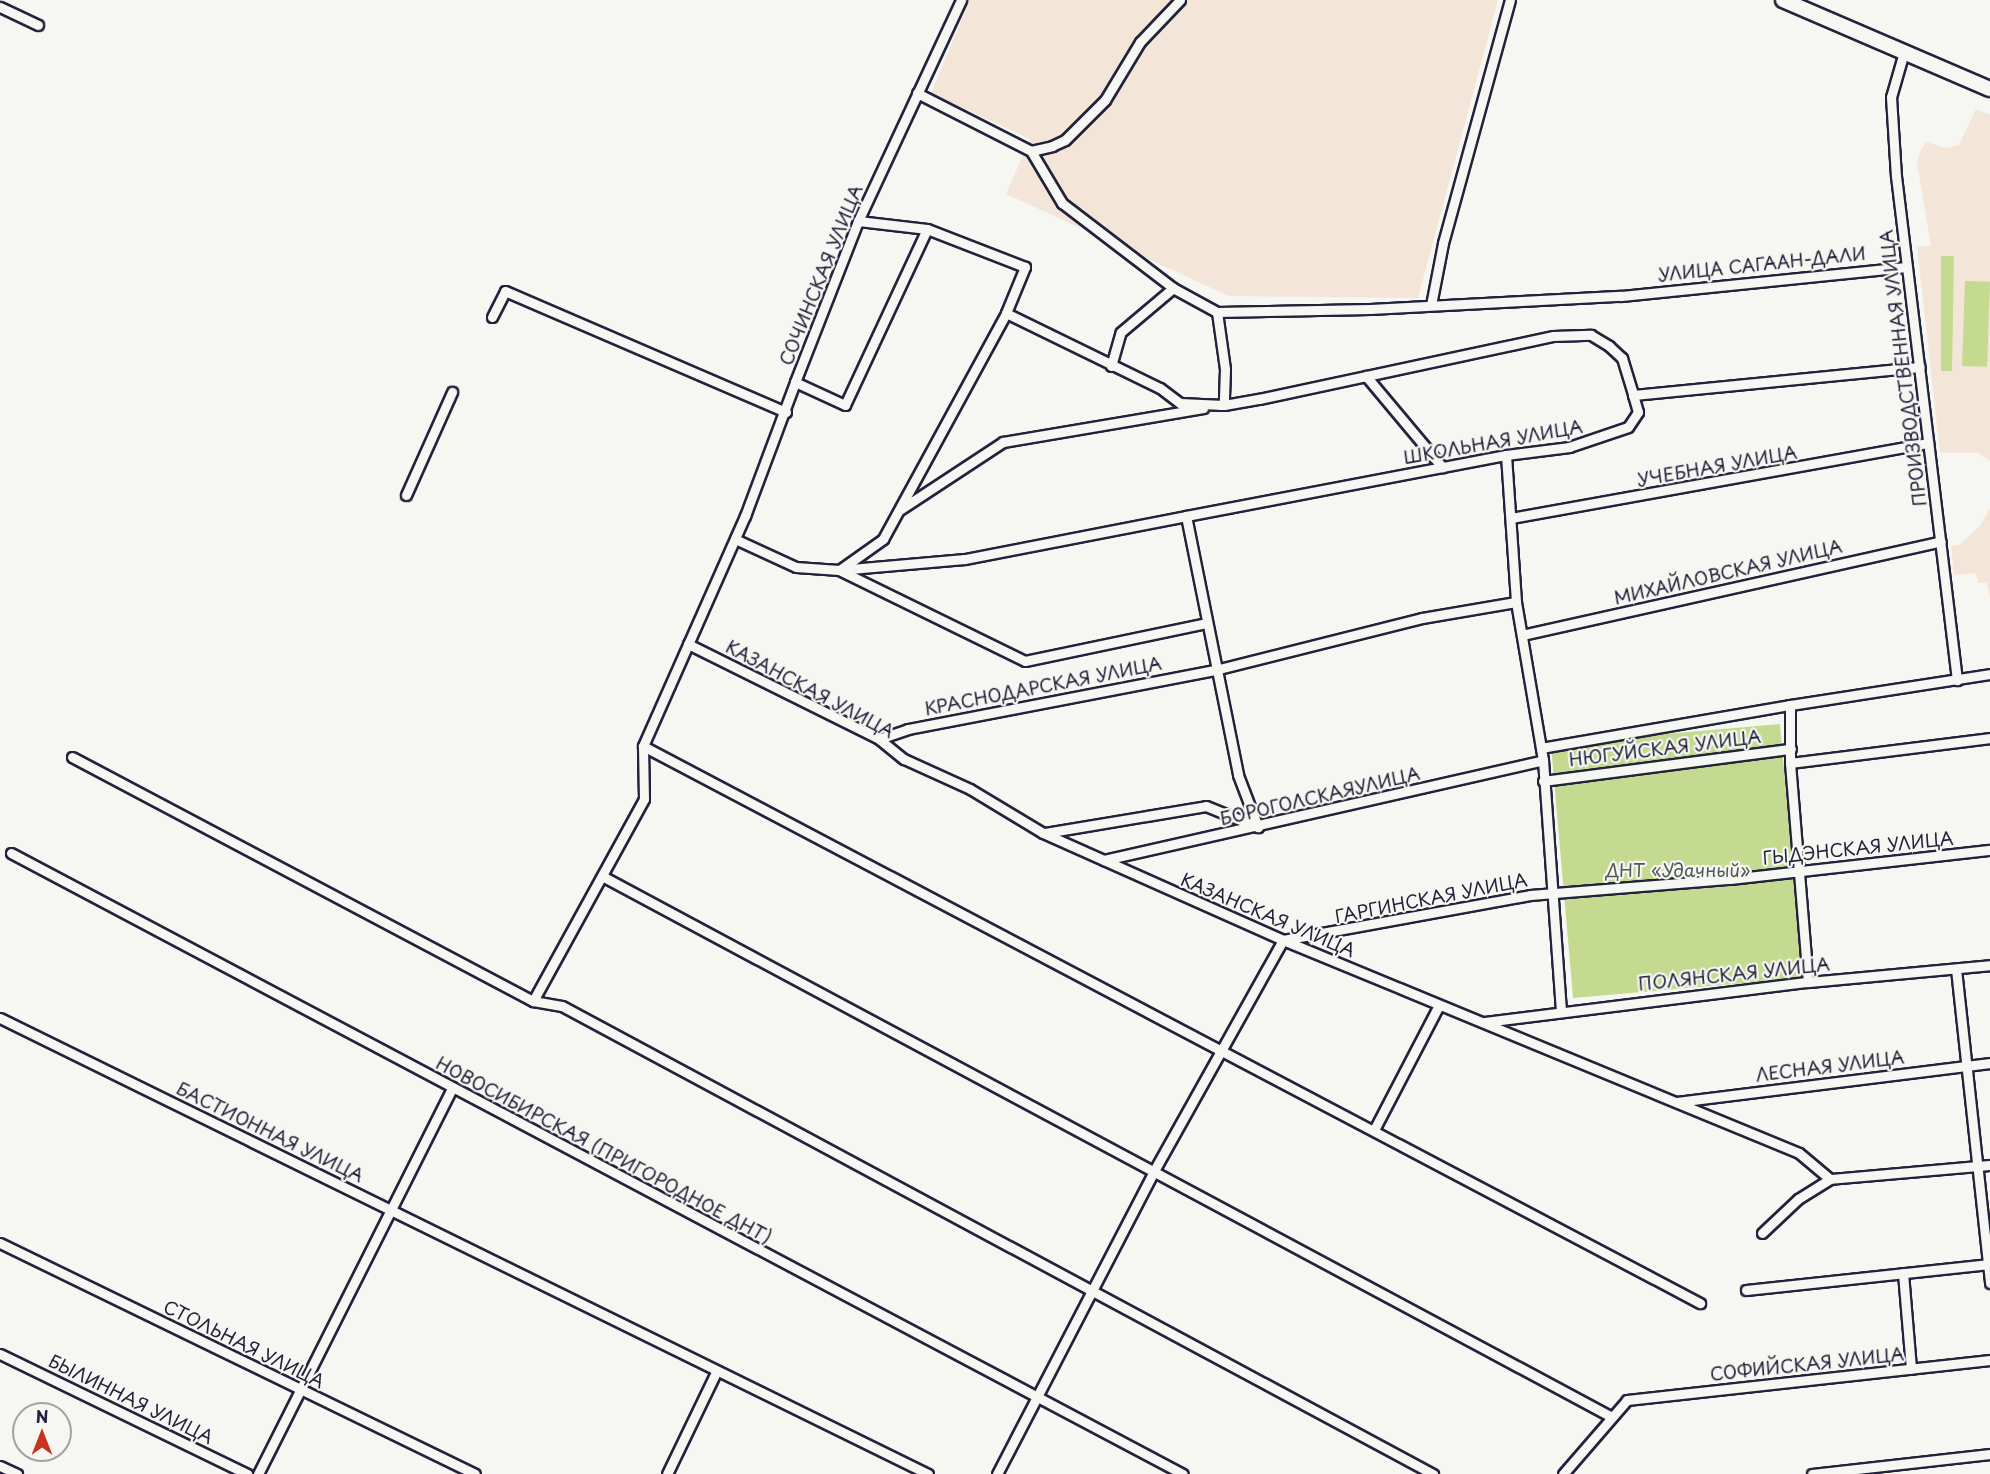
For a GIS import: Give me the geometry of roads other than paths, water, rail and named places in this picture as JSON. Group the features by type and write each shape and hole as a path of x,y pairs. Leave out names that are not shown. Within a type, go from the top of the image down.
{"main road":[{"path":"1783,0 1990,89"}],"street":[{"name":"СОЧИНСКАЯ УЛИЦА","path":"927,229 845,405 795,382 858,221 961,0"},
{"path":"1031,151 1065,140 1105,100 1140,42 1180,0"},
{"path":"1431,305 1443,243 1510,0"},
{"path":"0,7 38,25"},
{"name":"ПРОИЗВОДСТВЕННАЯ УЛИЦА","path":"1904,52 1891,97 1907,267 1957,680"},
{"path":"917,93 1031,151 1062,203 1173,288 1217,312 1225,369 1224,405"},
{"path":"839,570 883,539 1006,313 1024,267 927,229 858,221"},
{"name":"УЛИЦА САГААН-ДАЛИ","path":"1217,312 1621,296 1907,267"},
{"path":"1111,366 1121,332 1173,288"},
{"path":"492,317 505,291 786,412"},
{"path":"1006,313 1160,388 1180,403 1224,405"},
{"path":"899,511 1003,442 1224,405 1552,336 1591,335 1622,358 1633,396 1920,367"},
{"path":"1366,376 1442,467"},
{"path":"533,1001 644,799 643,746 735,539 786,412 795,382"},
{"path":"406,495 452,392"},
{"name":"ШКОЛЬНАЯ УЛИЦА","path":"839,570 965,559 1506,455 1569,447 1628,427 1638,412 1633,396"},
{"name":"УЧЕБНАЯ УЛИЦА","path":"1511,518 1928,443"},
{"path":"1506,455 1516,602 1543,760 1550,894 1561,1011"},
{"path":"1186,516 1215,670 1238,775 1258,827"},
{"path":"735,539 796,567 839,570 1025,661 1207,623"},
{"name":"МИХАЙЛОВСКАЯ УЛИЦА","path":"1522,635 1941,541"},
{"path":"1215,670 1422,618 1516,602"},
{"name":"КАЗАНСКАЯ УЛИЦА","path":"688,644 879,739 904,759 970,789 1043,833 1283,940 1799,1153 1830,1179"},
{"name":"КРАСНОДАРСКАЯ УЛИЦА","path":"879,739 908,729 1215,670"},
{"path":"1541,748 1790,705 1990,674"},
{"path":"1790,705 1790,763 1801,869 1808,982"},
{"path":"1790,763 1990,738"},
{"path":"643,746 1222,1049 1700,1303"},
{"name":"НЮГУЙСКАЯ УЛИЦА","path":"1544,781 1791,749"},
{"path":"72,757 533,1001 562,1006 1433,1474"},
{"name":"БОРОГОЛСКАЯУЛИЦА","path":"1104,860 1258,827 1543,760"},
{"path":"1043,833 1206,806 1258,827"},
{"name":"ГЫДЭНСКАЯ УЛИЦА","path":"1550,894 1990,850"},
{"name":"НОВОСИБИРСКАЯ (ПРИГОРОДНОЕ ДНТ)","path":"11,853 452,1089 1183,1474"},
{"path":"602,876 1155,1169 1610,1416 1563,1474"},
{"name":"ГАРГИНСКАЯ УЛИЦА","path":"1283,940 1550,894"},
{"path":"997,1474 1155,1169 1283,940"},
{"name":"ПОЛЯНСКАЯ УЛИЦА","path":"1482,1023 1561,1011 1808,982 1990,965"},
{"path":"1956,969 1990,1283"},
{"path":"1374,1130 1438,1005"},
{"name":"БАСТИОННАЯ УЛИЦА","path":"0,1018 388,1209 526,1274 716,1372 928,1474"},
{"name":"ЛЕСНАЯ УЛИЦА","path":"1674,1102 1990,1063"},
{"path":"258,1474 302,1390 388,1209 452,1089"},
{"path":"1762,1233 1798,1199 1830,1179 1990,1165"},
{"name":"СТОЛЬНАЯ УЛИЦА","path":"0,1243 474,1474"},
{"path":"1746,1290 1989,1265"},
{"path":"1903,1274 1911,1369"},
{"name":"БЫЛИННАЯ УЛИЦА","path":"0,1354 246,1474"},
{"name":"СОФИЙСКАЯ УЛИЦА","path":"1610,1416 1627,1400 1990,1360"},
{"path":"667,1474 716,1372"},
{"path":"1812,1474 1990,1454"},
{"path":"0,1466 17,1474"}],"park label":[{"name":"ДНТ «Удачный»","path":"1678,870"}]}
